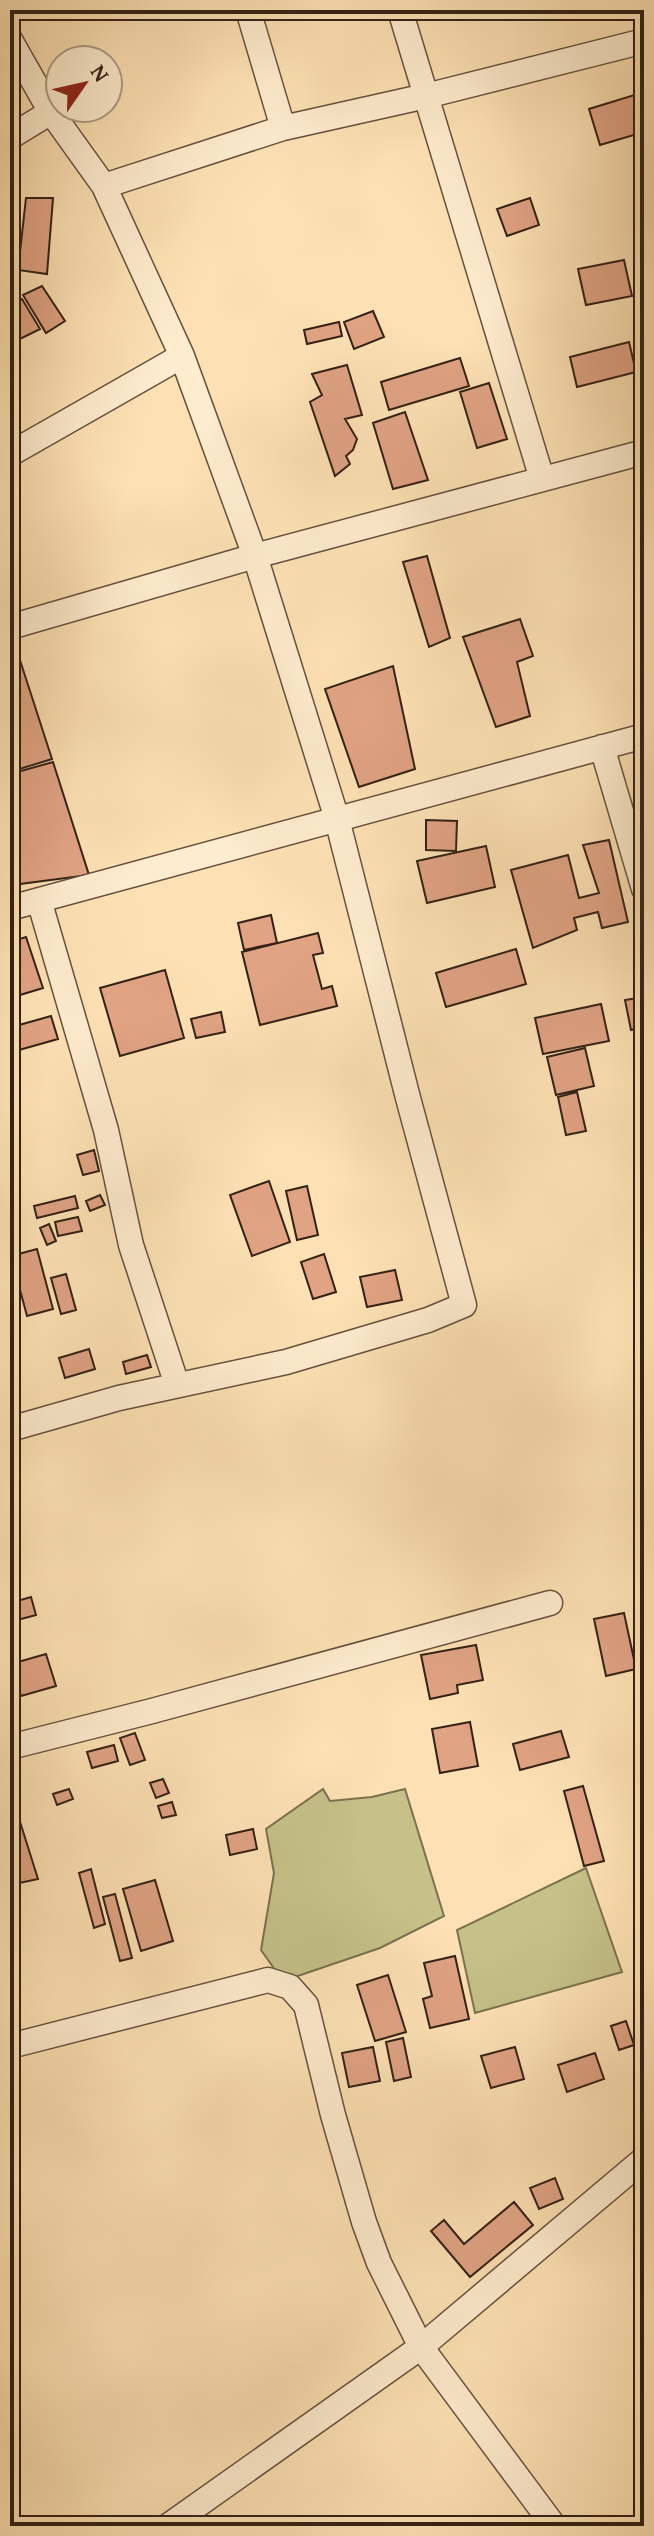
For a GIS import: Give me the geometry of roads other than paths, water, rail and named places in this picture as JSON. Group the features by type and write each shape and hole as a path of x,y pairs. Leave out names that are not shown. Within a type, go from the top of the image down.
{"street":[{"path":"248,10 283,128"},
{"path":"400,10 542,479"},
{"path":"10,40 44,100"},
{"path":"104,186 283,128 644,41"},
{"path":"10,137 44,116"},
{"path":"10,1429 106,1401 286,1362 428,1320 464,1305 337,819 255,556 182,356 104,186 60,124"},
{"path":"10,454 182,356"},
{"path":"10,627 255,556 644,452"},
{"path":"10,908 644,736"},
{"path":"602,747 644,889"},
{"path":"39,900 106,1130 131,1245 177,1385"},
{"path":"10,1747 550,1603"},
{"path":"10,2046 268,1980 290,1987 306,2005 333,2115 379,2263 421,2347 554,2526"},
{"path":"168,2526 421,2347 644,2159"}]}
